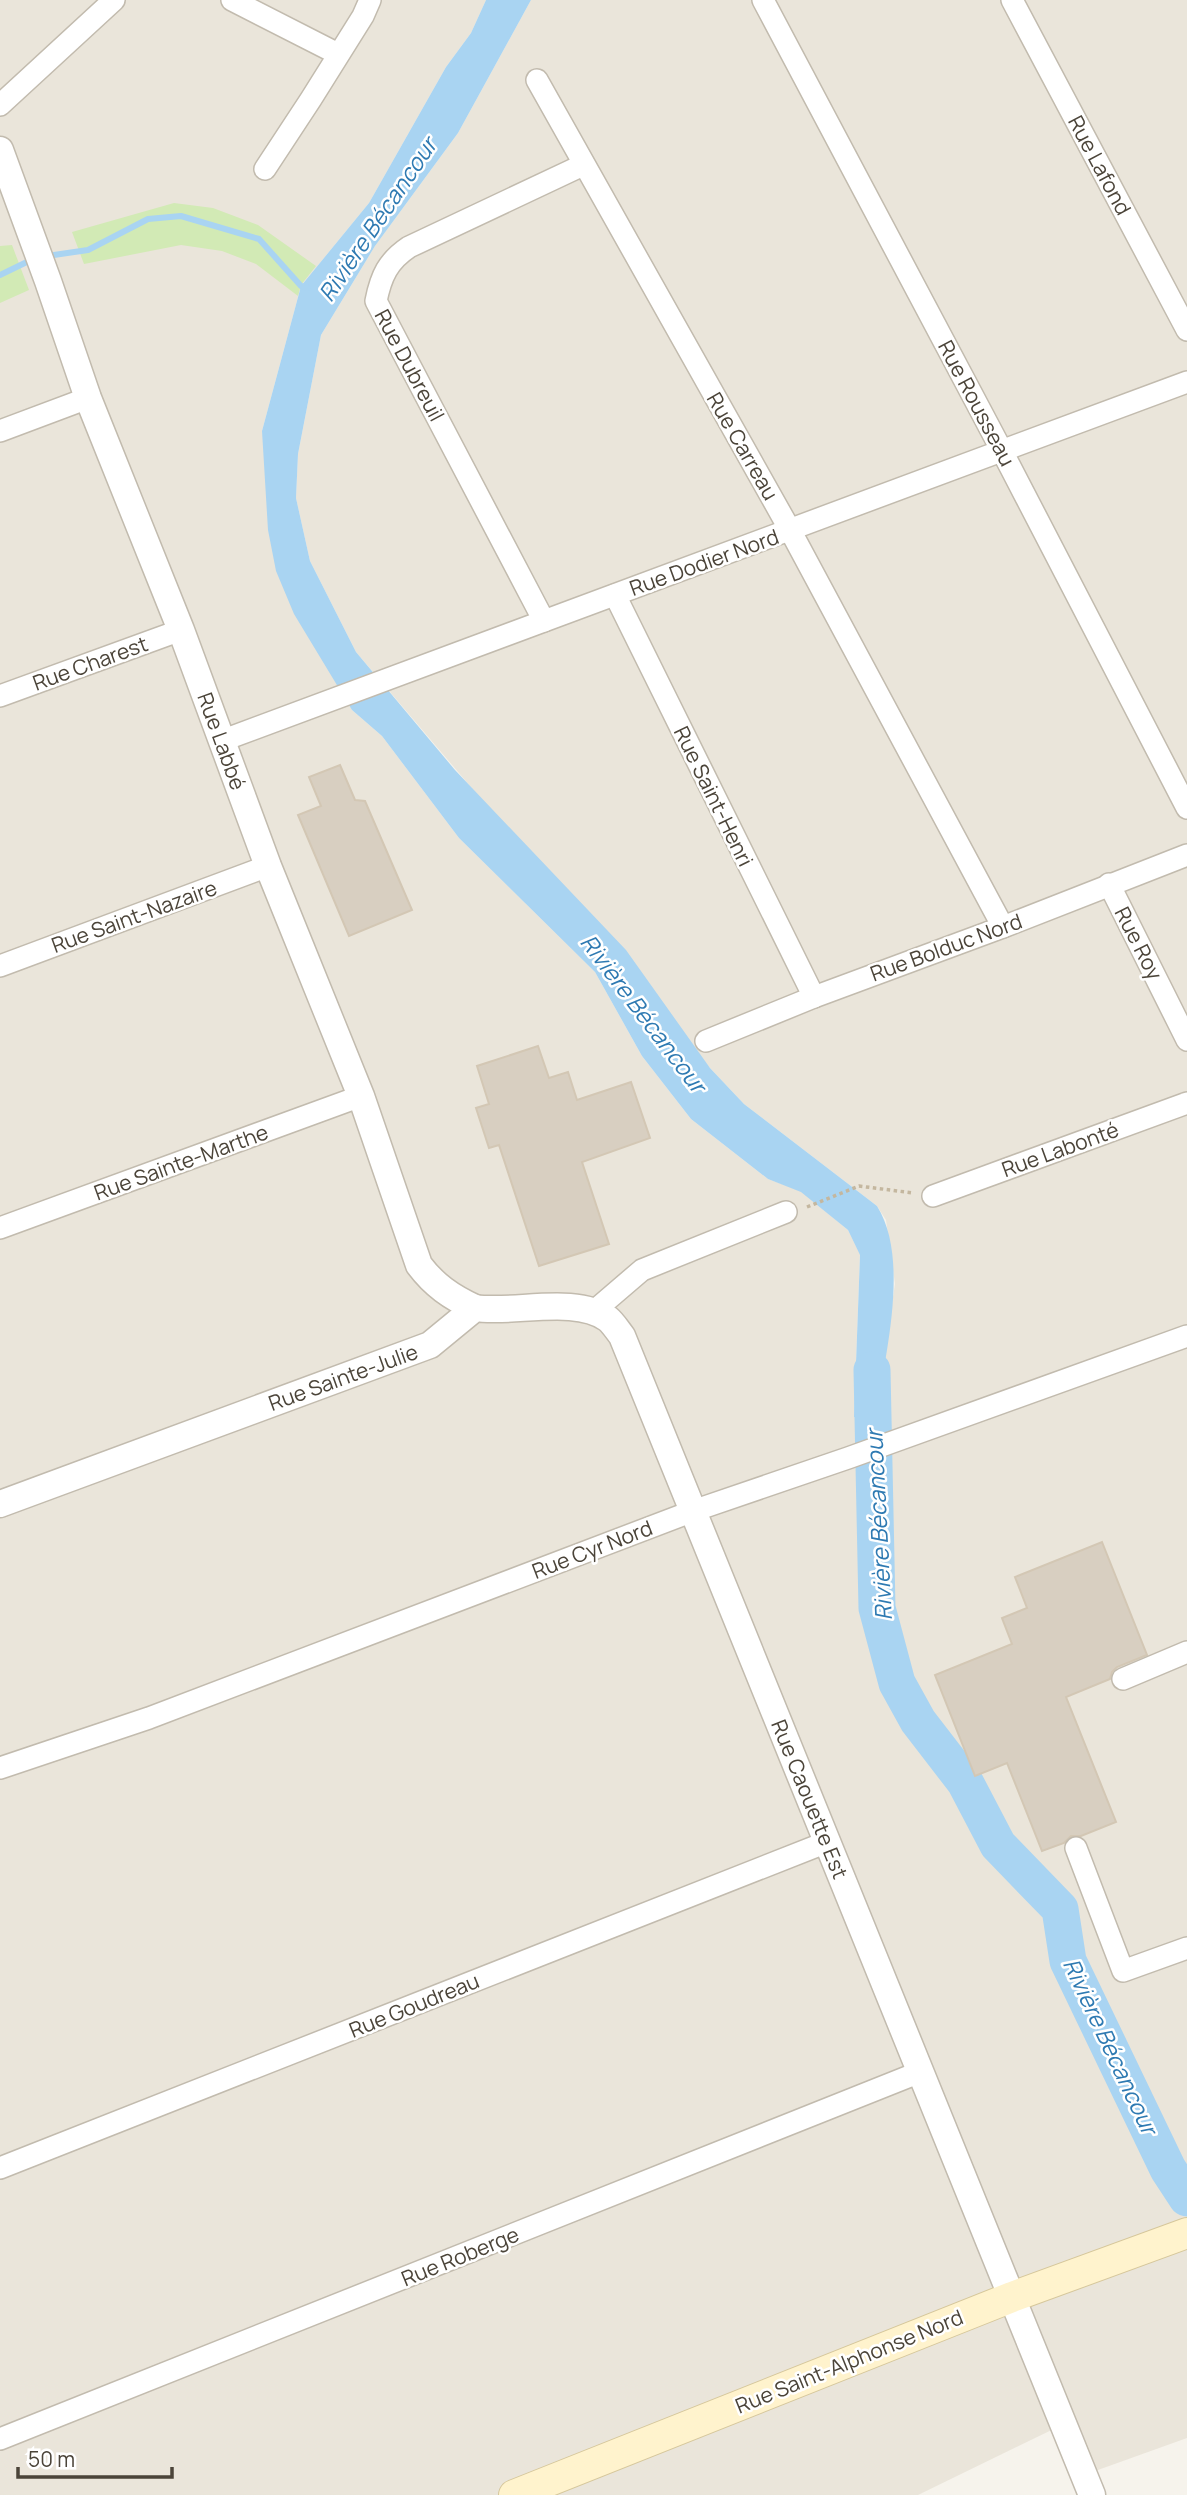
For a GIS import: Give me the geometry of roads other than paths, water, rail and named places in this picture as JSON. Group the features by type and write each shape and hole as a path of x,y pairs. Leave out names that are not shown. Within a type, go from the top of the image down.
{"main road":[{"name":"Rue Saint-Alphonse Nord","path":"514,2495 1012,2297 1180,2236"}],"street":[{"path":"0,105 114,0"},
{"path":"232,0 338,54"},
{"path":"265,169 370,0"},
{"name":"Rue Rousseau","path":"763,0 1187,808"},
{"name":"Rue Lafond","path":"1013,0 1187,330"},
{"name":"Rue Carreau","path":"537,80 790,530 1003,927"},
{"name":"Rue Labbé","path":"0,150 88,398 181,631 268,866 361,1096 419,1265 432,1282 453,1298 474,1308"},
{"name":"Rue Dubreuil","path":"544,621 376,301 385,269 396,256 409,247 583,165"},
{"name":"Rue Dodier Nord","path":"221,741 1187,382"},
{"path":"0,431 88,398"},
{"name":"Rue Saint-Henri","path":"615,595 814,997"},
{"name":"Rue Charest","path":"0,696 181,631"},
{"name":"Rue Bolduc Nord","path":"706,1041 1187,855"},
{"name":"Rue Saint-Nazaire","path":"0,966 268,866"},
{"name":"Rue Roy","path":"1109,884 1187,1040"},
{"name":"Rue Sainte-Marthe","path":"0,1228 361,1096"},
{"name":"Rue Labonté","path":"933,1196 1187,1103"},
{"path":"474,1308 491,1310 572,1307 593,1312 642,1270 793,1211"},
{"name":"Rue Sainte-Julie","path":"0,1504 430,1345 474,1308"},
{"name":"Rue Caouette Est","path":"593,1312 609,1320 622,1336 1091,2495"},
{"name":"Rue Cyr Nord","path":"0,1768 149,1718 693,1511 1187,1336"},
{"path":"1123,1679 1187,1652"},
{"name":"Rue Goudreau","path":"0,2168 827,1842"},
{"path":"1076,1848 1124,1971 1187,1948"},
{"name":"Rue Roberge","path":"0,2439 920,2072"}],"water":[{"path":"486,0 531,0 458,133 375,246 321,335 298,454 296,498 310,561 356,652 455,770 626,950 710,1068 744,1104 877,1206 887,1228 894,1282 889,1340 875,1420 854,1417 860,1255 848,1230 801,1192 768,1179 691,1119 642,1056 595,972 459,838 382,736 352,710 294,614 276,571 268,530 262,431 301,286 369,203 446,67 471,33"}],"waterway":[{"path":"47,256 88,250 148,219 181,216 259,239 301,286 308,288"},
{"path":"0,275 33,259"},
{"name":"Rivière Bécancour","path":"872,1370 877,1608 897,1683 918,1721 965,1782 998,1845 1060,1909 1068,1961 1168,2169 1187,2198"}]}
